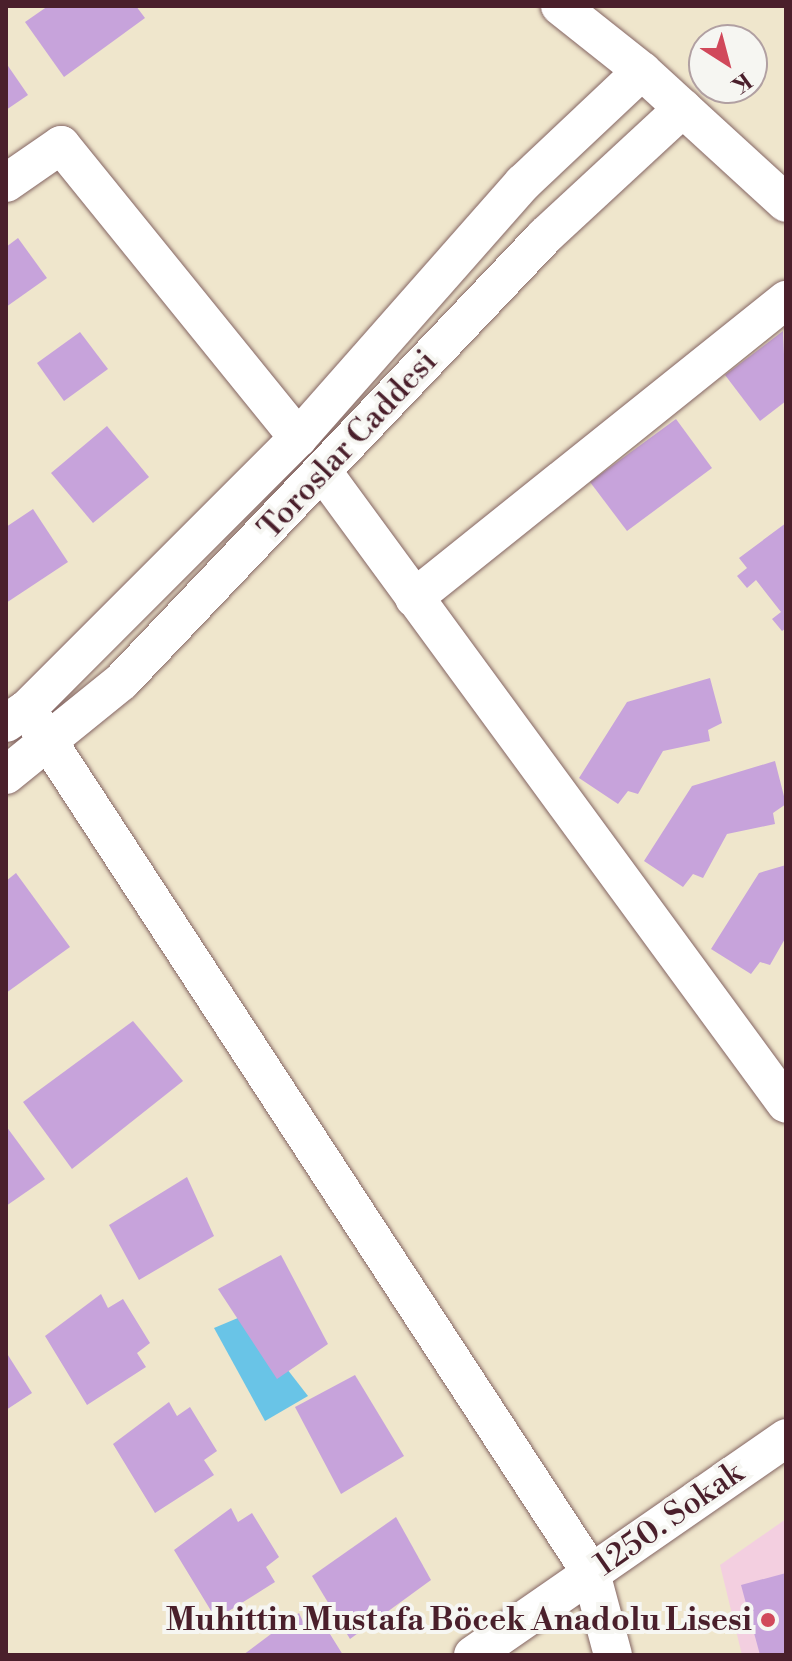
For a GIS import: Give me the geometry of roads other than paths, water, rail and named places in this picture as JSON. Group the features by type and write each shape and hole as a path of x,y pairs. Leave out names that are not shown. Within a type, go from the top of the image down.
{"street":[{"path":"560,6 642,71 786,203"},
{"name":"Toroslar Caddesi","path":"16,716 298,438 523,183 642,71"},
{"name":"Toroslar Caddesi","path":"6,775 50,744 122,681 545,236 683,108"},
{"path":"6,183 61,145 298,438"},
{"path":"414,598 786,300"},
{"path":"323,472 786,1104"},
{"path":"16,716 50,744 591,1573 613,1655"},
{"name":"1250. Sokak","path":"473,1655 786,1438"}],"water":[{"path":"245,1315 308,1396 265,1421 214,1328"}],"place":[{"name":"Muhittin Mustafa Böcek Anadolu Lisesi","path":"768,1620"}]}
